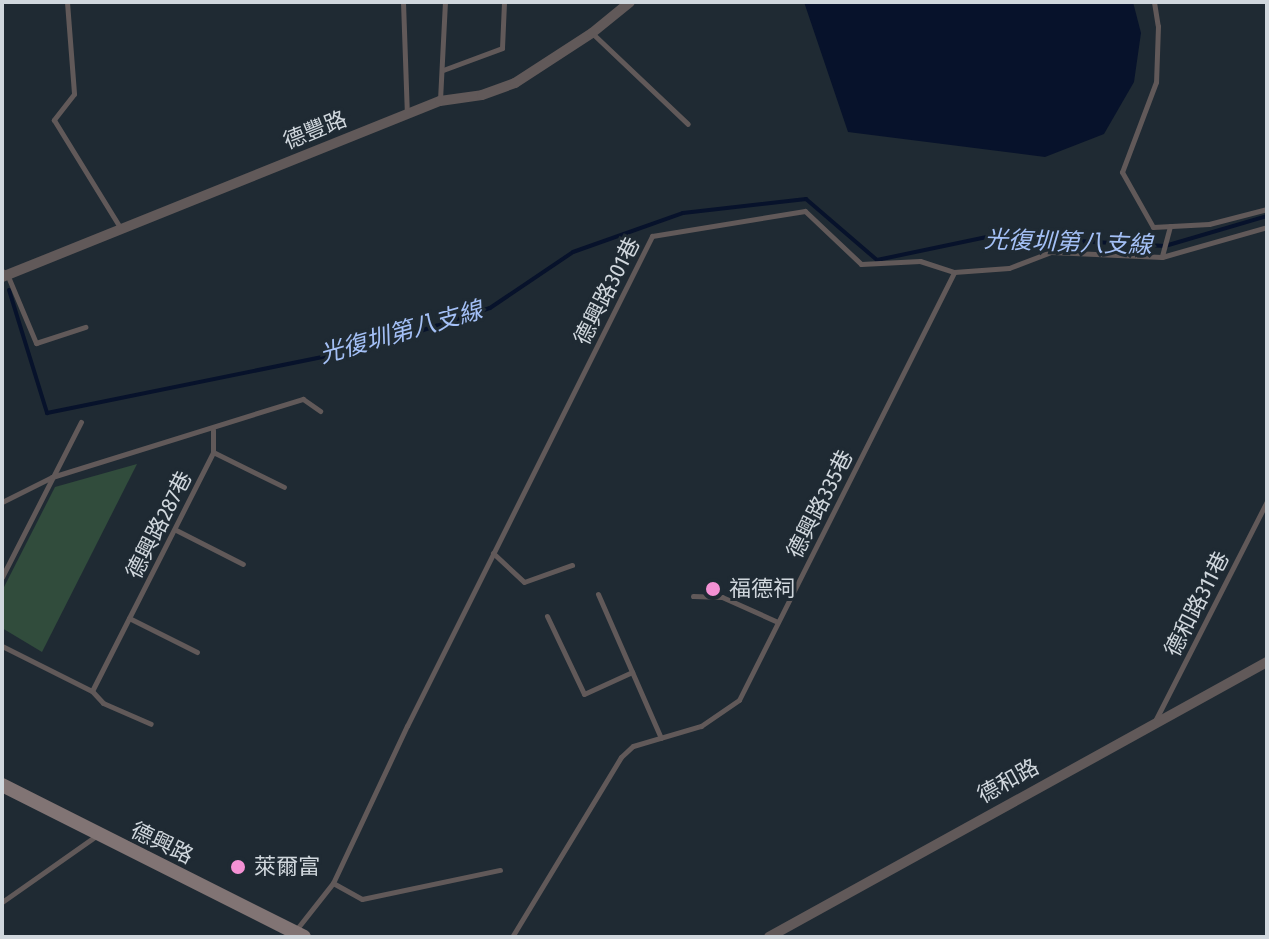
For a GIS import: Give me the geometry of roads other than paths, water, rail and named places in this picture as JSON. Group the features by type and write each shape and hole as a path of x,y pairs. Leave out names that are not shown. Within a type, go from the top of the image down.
{"main road":[{"name":"德興路","path":"2,785 296,935"}],"street":[{"name":"德豐路","path":"4,274 122,230 440,101 482,95 515,83 592,33 630,2"},
{"name":"德和路","path":"769,937 1267,662"}],"lane":[{"path":"67,2 74,94 54,120 122,230"},
{"path":"403,2 407,115"},
{"path":"440,101 445,2"},
{"path":"443,70 502,48 504,2"},
{"path":"1154,2 1158,26 1156,82 1122,172 1153,227 1209,224 1267,209"},
{"path":"592,33 688,124"},
{"name":"德興路301巷","path":"296,935 333,883 493,553 652,236 805,211 861,264 920,261 954,272 1009,268 1051,252 1162,257 1267,227"},
{"path":"1162,257 1170,226"},
{"name":"德興路335巷","path":"512,937 621,757 633,746 701,726 739,700 954,272"},
{"path":"4,274 36,343 85,327"},
{"path":"213,430 303,399 320,411"},
{"path":"2,577 81,422"},
{"name":"德興路287巷","path":"2,502 52,477 213,430 213,452 92,691"},
{"path":"213,452 284,487"},
{"name":"德和路311巷","path":"1155,722 1267,501"},
{"path":"176,530 243,564"},
{"path":"493,553 524,582 572,565"},
{"path":"598,594 661,738"},
{"path":"693,596 722,597 778,622"},
{"path":"547,616 584,694 632,672"},
{"path":"129,618 197,652"},
{"path":"2,646 92,691 103,703 151,724"},
{"path":"2,902 97,836"},
{"path":"333,883 362,899 500,870"}],"water":[{"path":"804,2 1133,2 1141,33 1134,82 1104,134 1045,157 848,132"}],"waterway":[{"name":"光復圳第八支線","path":"9,290 47,413 375,346 490,308 573,252 683,213 806,199 877,260 992,236 1165,246 1267,216"}],"place":[{"name":"福德祠","path":"713,589"},
{"name":"萊爾富","path":"238,867"}]}
